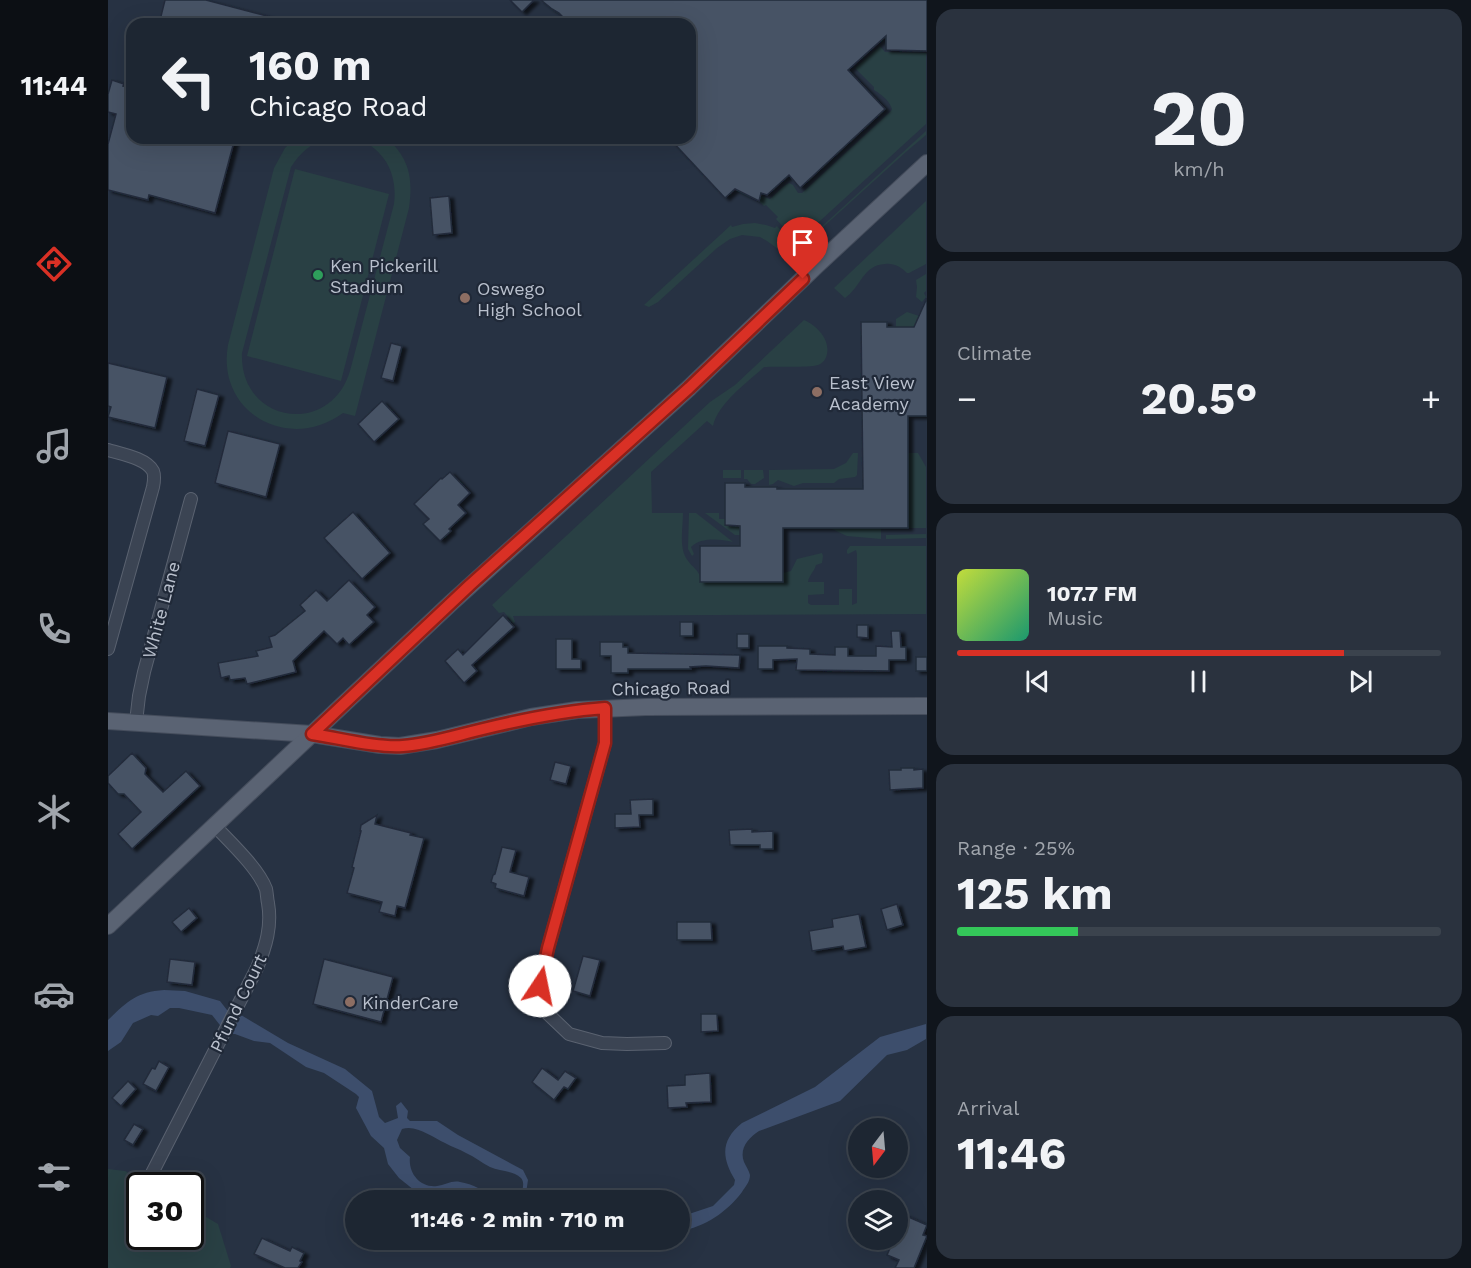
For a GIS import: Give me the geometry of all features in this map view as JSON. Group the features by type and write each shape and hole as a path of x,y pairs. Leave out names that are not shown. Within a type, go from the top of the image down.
{"main road":[{"path":"108,926 461,593 689,388 927,163"},
{"name":"Chicago Road","path":"108,721 312,734 400,746 437,741 531,717 577,710 657,707 927,706"}],"street":[{"path":"108,450 142,461 153,471 154,478 108,649"},
{"name":"White Lane","path":"136,722 144,672 191,499"},
{"path":"605,708 605,743 548,948 540,986 548,1014 569,1034 602,1043 665,1043"},
{"name":"Pfund Court","path":"153,1172 257,968 267,939 269,912 266,889 241,854 215,826"}],"green space":[{"path":"880,46 885,52 926,53 926,124 797,242 776,219 778,217 759,201 761,196 770,199 789,183 798,193 802,193 891,111 887,100 874,90 874,87 855,68"},
{"path":"926,131 926,135 800,248 800,244 805,242"},
{"path":"289,144 314,144 306,149 291,167 242,353 245,377 255,395 270,407 287,413 306,413 324,406 339,392 350,371 395,193 394,182 387,163 368,144 393,144 405,162 410,178 409,208 355,416 343,413 322,424 301,429 280,427 261,419 245,407 233,390 227,369 228,345 274,168"},
{"name":"Ken Pickerill Stadium","path":"295,169 389,194 341,381 247,356"},
{"path":"926,201 926,264 909,273 894,265 878,265 867,272 845,298 834,288"},
{"path":"755,223 775,228 777,226 794,245 787,251 778,249 760,237 742,235 730,239 658,302 649,307 644,305 731,225 732,227"},
{"path":"926,274 924,293 926,297 922,302 916,297 916,280"},
{"path":"907,312 919,316 924,327 896,327 896,319"},
{"path":"804,320 818,329 824,338 827,356 824,361 813,366 764,367 742,386 721,409 713,426 707,421 651,472 652,513 683,513 684,553 697,571 701,582 782,582 783,573 791,571 797,559 822,553 822,563 816,565 808,582 824,582 824,594 808,595 808,603 811,605 839,605 839,589 852,589 852,605 857,603 857,554 856,550 847,553 850,546 926,546 926,614 513,616 515,622 513,623 504,612 499,613 492,605 710,402 735,385"},
{"path":"853,453 858,453 855,477 839,479 834,483 803,483 794,486 778,480 769,485 769,470 834,469 846,463"},
{"path":"908,453 918,453 926,467 926,528 908,528"},
{"path":"723,470 741,470 741,478 723,478"},
{"path":"744,470 763,470 764,478 751,484 744,479"},
{"path":"689,513 696,513 733,542 705,540 691,547 694,554 692,556 688,549"},
{"path":"705,513 719,513 719,519 725,519 725,525 740,526 740,535 735,535"},
{"path":"830,528 881,528 881,539 847,536"},
{"path":"926,534 926,538 886,539 886,535"},
{"path":"108,1169 127,1172 126,1250 204,1250 204,1216 218,1224 231,1266 230,1268 108,1268"}],"water":[{"path":"154,991 185,991 220,1001 227,1010 241,1015 288,1043 345,1069 372,1091 379,1117 385,1123 398,1118 396,1106 401,1102 408,1111 407,1118 410,1121 437,1121 523,1170 528,1180 526,1190 523,1190 523,1183 518,1175 490,1167 424,1132 407,1128 402,1129 397,1140 400,1148 410,1157 413,1174 420,1182 431,1186 462,1182 480,1190 414,1190 399,1178 388,1164 384,1148 371,1136 356,1108 359,1097 356,1094 324,1073 306,1067 270,1043 227,1034 212,1015 170,1008 158,1016 151,1015 133,1023 121,1042 108,1051 108,1020 133,999"},
{"path":"926,1024 926,1039 907,1050 887,1055 840,1101 759,1131 748,1140 743,1157 750,1175 742,1192 715,1218 690,1229 690,1214 713,1206 734,1185 735,1180 727,1164 725,1149 735,1129 742,1123 815,1087 880,1037"}],"building":[{"path":"165,0 206,0 275,18 160,18"},
{"path":"510,0 534,0 522,12"},
{"path":"541,0 927,0 927,51 886,50 886,36 848,70 885,109 800,188 789,175 767,195 761,193 759,201 735,189 725,198 675,144 696,144 696,18 564,18"},
{"path":"112,80 126,87 126,144 233,144 215,213 149,195 148,200 108,190 108,144 116,114 108,112 108,94"},
{"path":"449,196 452,233 433,235 430,198"},
{"path":"927,298 927,416 908,416 908,528 783,528 783,582 700,582 700,546 740,546 740,526 725,525 725,483 745,483 745,487 777,487 777,489 863,489 861,322 887,322 887,327 914,327"},
{"path":"391,343 402,346 393,381 381,378"},
{"path":"108,363 167,377 155,428 108,417 111,407 108,406"},
{"path":"197,389 219,395 205,446 184,441"},
{"path":"382,401 399,419 374,442 358,424"},
{"path":"228,431 280,444 266,497 215,483"},
{"path":"450,472 470,493 458,505 466,513 440,541 423,524 429,519 414,504"},
{"path":"353,512 390,553 362,579 324,538"},
{"path":"349,580 375,607 367,615 374,622 349,645 343,638 337,644 324,631 293,661 296,672 247,684 245,678 230,680 229,676 221,678 218,663 258,656 256,651 272,647 269,637 275,635 305,611 300,605 316,590 327,601"},
{"path":"503,615 514,627 472,665 477,671 464,683 445,661 458,649 463,655"},
{"path":"680,622 693,622 693,636 680,636"},
{"path":"857,625 868,625 868,638 857,637"},
{"path":"891,631 900,631 901,647 906,647 906,660 889,660 889,671 796,670 797,659 773,660 773,669 758,669 758,646 787,646 787,648 810,649 810,654 835,655 835,647 848,647 848,656 876,656 876,646 892,647"},
{"path":"737,634 749,634 749,648 737,648"},
{"path":"556,639 572,639 572,659 581,659 581,669 556,669"},
{"path":"600,642 623,642 623,647 628,647 628,653 740,655 739,668 706,666 690,667 691,669 628,669 628,673 611,673 611,656 600,656"},
{"path":"916,657 927,657 927,671 916,671"},
{"path":"132,753 146,768 145,774 163,792 186,771 200,786 132,849 118,834 141,812 124,794 118,794 108,783 108,776"},
{"path":"555,762 571,766 566,784 550,780"},
{"path":"901,768 923,769 923,788 890,790 889,770 901,770"},
{"path":"653,799 653,815 639,815 640,827 615,828 615,814 631,814 630,800"},
{"path":"377,815 375,824 424,838 405,908 397,906 395,916 379,912 382,902 347,893 354,868 352,867 361,825"},
{"path":"752,829 752,832 773,831 773,849 760,849 760,845 730,845 729,830"},
{"path":"502,847 516,850 510,872 529,877 524,896 495,888 496,884 491,882"},
{"path":"897,904 903,925 887,930 881,909"},
{"path":"189,908 197,918 181,932 172,922"},
{"path":"859,914 866,947 844,951 843,946 812,951 809,931 833,927 832,919"},
{"path":"677,922 711,922 712,940 677,940"},
{"path":"583,956 600,960 590,996 573,991"},
{"path":"170,959 195,962 192,985 167,982"},
{"path":"324,959 393,977 381,1022 313,1004"},
{"path":"701,1014 717,1014 718,1031 701,1032"},
{"path":"159,1061 169,1067 156,1091 143,1084"},
{"path":"542,1068 558,1080 565,1071 576,1078 568,1089 564,1087 554,1100 532,1082"},
{"path":"710,1073 711,1102 686,1103 687,1107 668,1108 667,1086 685,1085 685,1075"},
{"path":"128,1081 136,1089 121,1106 112,1098"},
{"path":"134,1124 143,1129 133,1145 124,1140"},
{"path":"908,1217 927,1225 923,1235 927,1236 914,1268 895,1268 899,1260 887,1255 889,1250 908,1250"},
{"path":"262,1238 290,1251 292,1247 304,1253 298,1268 285,1268 254,1254"}],"place":[{"name":"Ken Pickerill Stadium","path":"318,275"},
{"name":"Oswego High School","path":"465,298"},
{"name":"East View Academy","path":"817,392"},
{"name":"KinderCare","path":"350,1002"}],"route":[{"path":"540,986 548,948 605,743 605,708 531,717 437,741 400,746 312,734 470,585 689,388 803,279"}]}
